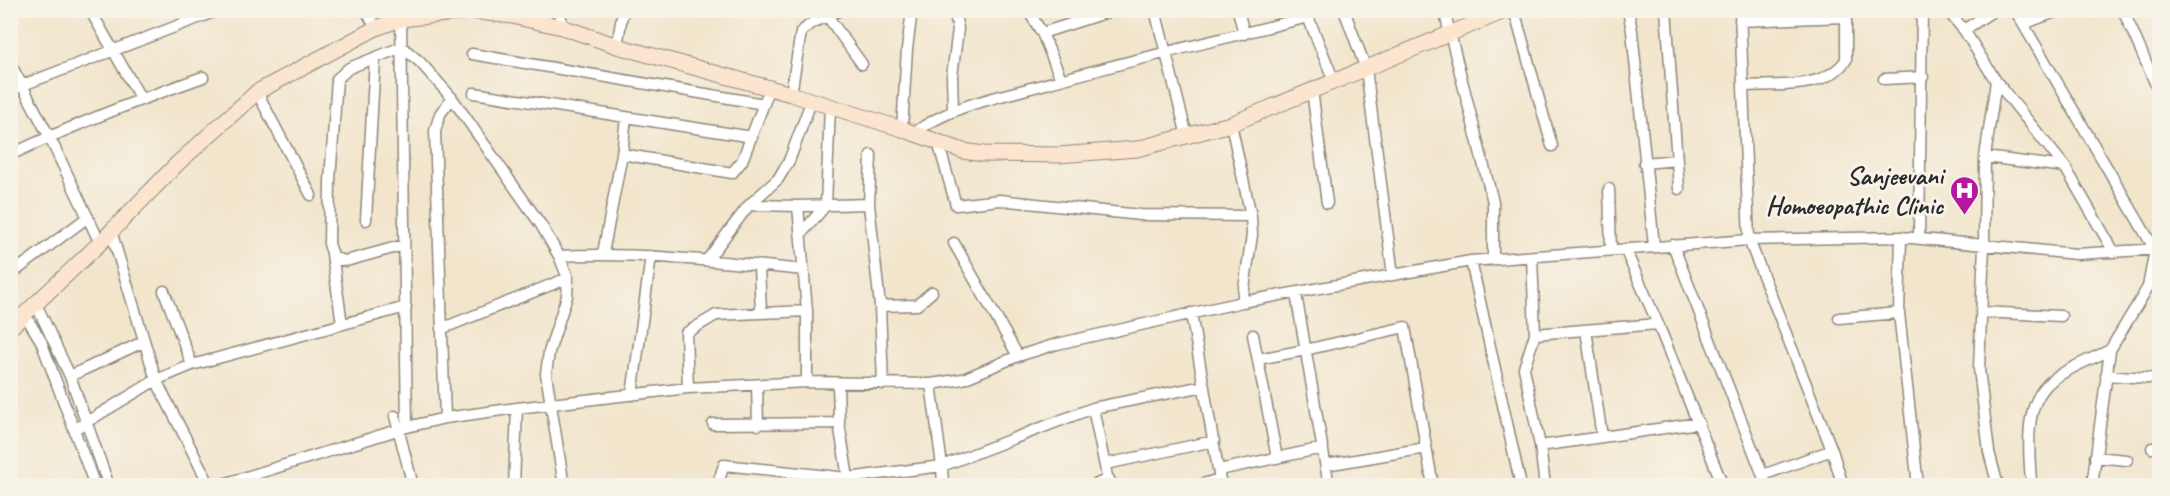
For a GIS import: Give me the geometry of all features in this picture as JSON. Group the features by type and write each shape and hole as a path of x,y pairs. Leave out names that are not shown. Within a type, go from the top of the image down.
{"street":[{"path":"90,10 141,99"},
{"path":"10,90 201,14 219,10"},
{"path":"366,10 376,28"},
{"path":"560,10 562,27"},
{"path":"617,46 623,10"},
{"path":"622,154 732,173 742,161 764,104 780,91 801,32 812,23 840,10"},
{"path":"908,131 907,48 912,10"},
{"path":"953,110 952,76 958,29 954,10"},
{"path":"1028,10 1042,33 1061,80"},
{"path":"1155,10 1187,136"},
{"path":"1238,10 1244,33"},
{"path":"1344,10 1366,69 1393,274"},
{"path":"1444,10 1493,202 1493,260"},
{"path":"19,317 106,237 178,163 257,92 376,28 401,19 472,11 513,16 562,27 617,46 830,106 963,151 984,154 1058,155 1137,149 1231,124 1507,10"},
{"path":"1514,10 1552,146"},
{"path":"1628,10 1654,246"},
{"path":"1666,10 1679,189"},
{"path":"1918,238 1923,10"},
{"path":"1947,10 1964,30 1996,81 2065,167 2114,252"},
{"path":"1964,30 1994,10"},
{"path":"2015,10 2157,250 2148,287 2110,350 2092,486"},
{"path":"2024,24 2039,14 2061,10"},
{"path":"2123,10 2159,93"},
{"path":"1042,33 1111,11"},
{"path":"908,131 953,110 1244,33 1307,14 1334,81"},
{"path":"1743,86 1813,82 1833,75 1846,60 1846,14 1740,16 1749,240 1832,450 1843,486"},
{"path":"828,17 862,64"},
{"path":"401,19 406,307 403,428 412,486"},
{"path":"342,324 329,244 330,181 337,79 349,68 402,47"},
{"path":"402,47 420,62 452,98 541,225 560,256 568,278 567,296 549,352 546,374 564,486"},
{"path":"472,54 764,104"},
{"path":"366,220 375,58"},
{"path":"10,63 49,136 88,217 106,237 156,380 210,486"},
{"path":"10,155 49,136 203,77"},
{"path":"1884,79 1923,77"},
{"path":"1996,81 1985,157 1979,369 1989,452 1998,486"},
{"path":"1312,90 1328,202"},
{"path":"257,92 311,195"},
{"path":"474,93 752,137"},
{"path":"445,418 435,131 440,114 452,98"},
{"path":"707,260 749,205 778,178 789,161 812,102"},
{"path":"801,234 826,206 830,106"},
{"path":"603,254 622,154 626,117"},
{"path":"1231,124 1251,216 1252,235 1242,302"},
{"path":"938,142 956,205 1000,200 1140,215 1251,216"},
{"path":"871,155 869,204 880,306 883,384"},
{"path":"1985,157 2065,167"},
{"path":"1644,163 1677,160"},
{"path":"1610,189 1611,250"},
{"path":"749,205 798,207 869,204"},
{"path":"798,207 807,311 807,382"},
{"path":"10,275 88,217"},
{"path":"217,486 403,428 445,418 550,403 688,388 807,382 931,384 963,379 1018,356 1057,344 1242,302 1471,261 1749,240 1901,237 2076,254 2157,250"},
{"path":"1901,237 1899,314 1918,486"},
{"path":"954,243 1018,356"},
{"path":"332,254 339,261 346,261 404,245"},
{"path":"1673,245 1765,480 1832,450"},
{"path":"1625,249 1699,423 1723,486"},
{"path":"560,256 603,254 651,256 804,270"},
{"path":"632,395 651,256"},
{"path":"1532,257 1535,334 1524,368 1540,446 1545,486"},
{"path":"1471,261 1521,486"},
{"path":"759,266 761,313"},
{"path":"441,329 568,278"},
{"path":"164,291 192,364"},
{"path":"880,306 917,306 932,292"},
{"path":"1296,294 1329,486"},
{"path":"75,429 156,380 192,364 406,307"},
{"path":"688,388 686,333 716,315 807,311"},
{"path":"1981,312 2061,316"},
{"path":"1191,314 1220,478"},
{"path":"1839,318 1899,314"},
{"path":"19,317 70,376 109,486"},
{"path":"19,317 41,341 95,486"},
{"path":"1535,334 1658,324"},
{"path":"1258,358 1305,350 1405,327 1433,486"},
{"path":"1586,330 1602,437"},
{"path":"1253,335 1277,458"},
{"path":"70,376 143,342"},
{"path":"2031,482 2028,434 2038,397 2054,379 2110,350"},
{"path":"2106,375 2160,379"},
{"path":"838,383 839,423 849,482"},
{"path":"931,384 943,486"},
{"path":"757,385 758,425"},
{"path":"717,486 724,465 849,482 942,466 1094,408 1204,386"},
{"path":"514,486 517,408"},
{"path":"1092,486 1109,482 1094,408"},
{"path":"396,416 403,428"},
{"path":"713,424 839,423"},
{"path":"1540,446 1699,423"},
{"path":"1106,464 1214,441"},
{"path":"1196,486 1277,458 1323,448"},
{"path":"1326,465 1426,448"},
{"path":"2095,457 2127,460"}],"place":[{"name":"Sanjeevani Homoeopathic Clinic","path":"1964,216"}]}
